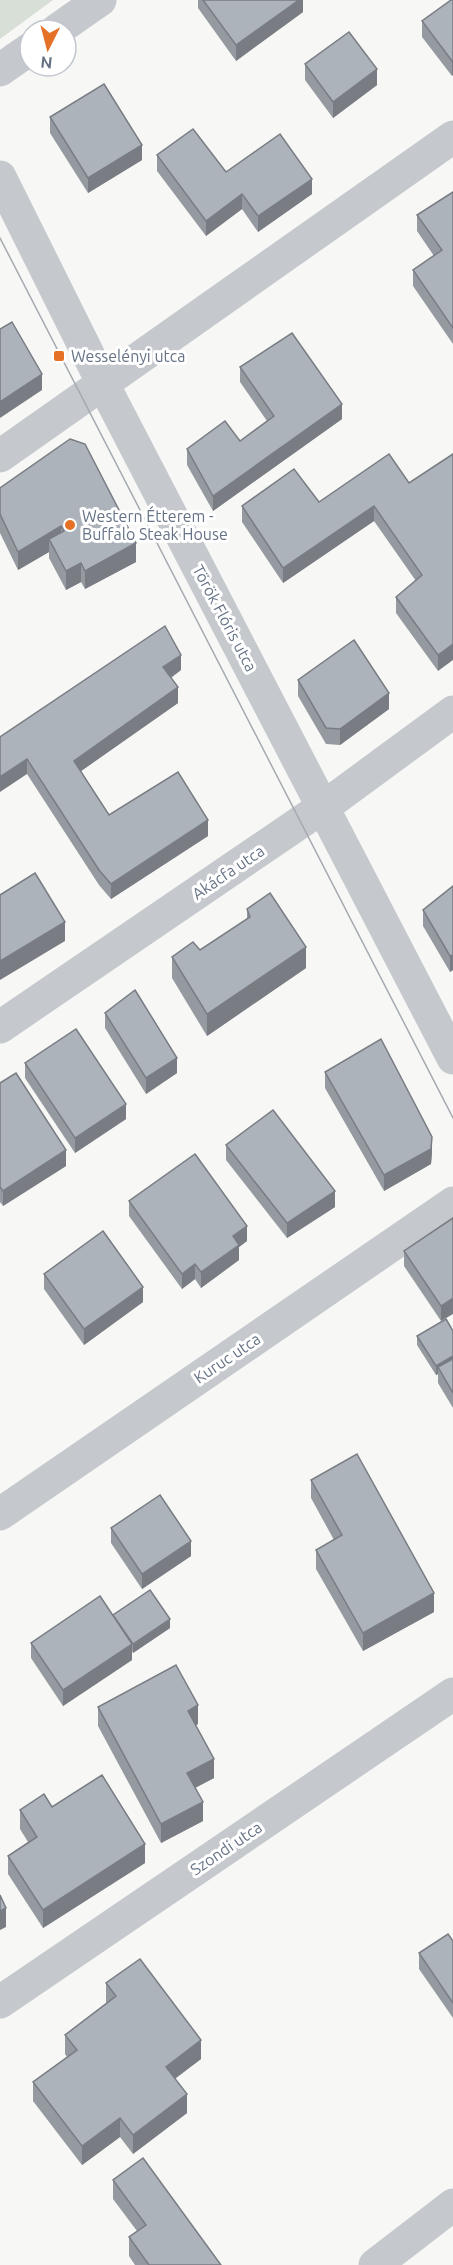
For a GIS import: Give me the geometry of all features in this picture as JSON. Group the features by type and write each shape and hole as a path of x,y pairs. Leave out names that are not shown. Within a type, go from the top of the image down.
{"street":[{"path":"74,18 100,0"},
{"path":"0,70 18,57"},
{"path":"0,456 453,137"},
{"name":"Török Flóris utca","path":"0,177 103,384 453,1058"},
{"name":"Akácfa utca","path":"0,1027 324,807 453,712"},
{"name":"Kuruc utca","path":"0,1514 453,1203"},
{"name":"Szondi utca","path":"0,2002 453,1694"},
{"path":"375,2265 453,2205"}],"shaded area":[{"path":"0,0 53,0 29,18 18,18 18,26 0,39"}],"building":[{"path":"203,0 299,0 236,45"},
{"path":"453,0 452,61 422,21"},
{"path":"349,32 377,69 333,102 305,64"},
{"path":"104,84 142,145 88,178 50,117"},
{"path":"193,129 226,172 280,134 312,179 258,216 242,194 206,221 157,155"},
{"path":"453,192 453,328 413,270 442,250 417,215"},
{"path":"12,322 42,374 0,402 0,329"},
{"path":"292,333 342,404 213,496 187,449 225,421 240,441 274,416 240,367"},
{"path":"70,439 85,444 136,543 85,571 81,563 66,571 49,539 64,531 61,526 18,552 0,514 0,488"},
{"path":"389,454 409,483 453,454 453,644 438,655 396,597 422,575 374,506 283,568 242,506 294,469 319,502"},
{"path":"165,626 181,655 163,667 178,687 74,761 109,815 178,772 208,820 111,884 99,870 27,759 0,777 0,737"},
{"path":"354,640 389,693 340,729 326,728 298,680"},
{"path":"35,873 65,922 0,961 0,895"},
{"path":"453,886 453,955 450,956 423,910"},
{"path":"270,893 306,947 207,1014 172,957 193,942 200,950 250,917 247,909"},
{"path":"135,990 177,1058 146,1078 105,1013"},
{"path":"76,1029 126,1104 75,1138 25,1063"},
{"path":"381,1039 432,1137 431,1149 384,1175 325,1072"},
{"path":"16,1073 66,1150 3,1191 0,1187 0,1083"},
{"path":"273,1110 335,1191 287,1223 226,1145"},
{"path":"195,1154 247,1226 233,1236 239,1245 201,1272 195,1264 182,1274 129,1201"},
{"path":"453,1218 453,1298 441,1306 404,1251"},
{"path":"103,1231 143,1287 84,1329 44,1274"},
{"path":"446,1319 453,1331 453,1356 436,1366 417,1336"},
{"path":"453,1359 453,1393 438,1367"},
{"path":"357,1454 434,1593 363,1633 316,1550 342,1535 311,1480"},
{"path":"160,1495 191,1541 142,1574 111,1528"},
{"path":"150,1590 170,1619 133,1644 113,1615"},
{"path":"100,1596 132,1644 63,1690 31,1643"},
{"path":"176,1665 198,1705 188,1711 214,1759 187,1773 203,1802 161,1824 98,1707"},
{"path":"102,1775 145,1844 43,1910 8,1856 37,1837 20,1810 44,1794 52,1807"},
{"path":"0,1895 6,1908 0,1911"},
{"path":"448,1934 453,1941 453,2003 419,1953"},
{"path":"140,1959 201,2040 166,2067 187,2094 133,2135 120,2118 82,2146 33,2082 77,2050 65,2035 116,1996 106,1983"},
{"path":"143,2158 221,2265 149,2265 129,2237 146,2225 113,2180"}],"tram line":[{"path":"0,238 453,1118"}],"place":[{"name":"Wesselényi utca","path":"59,356"},
{"name":"Western Étterem - Buffalo Steak House","path":"70,525"}]}
